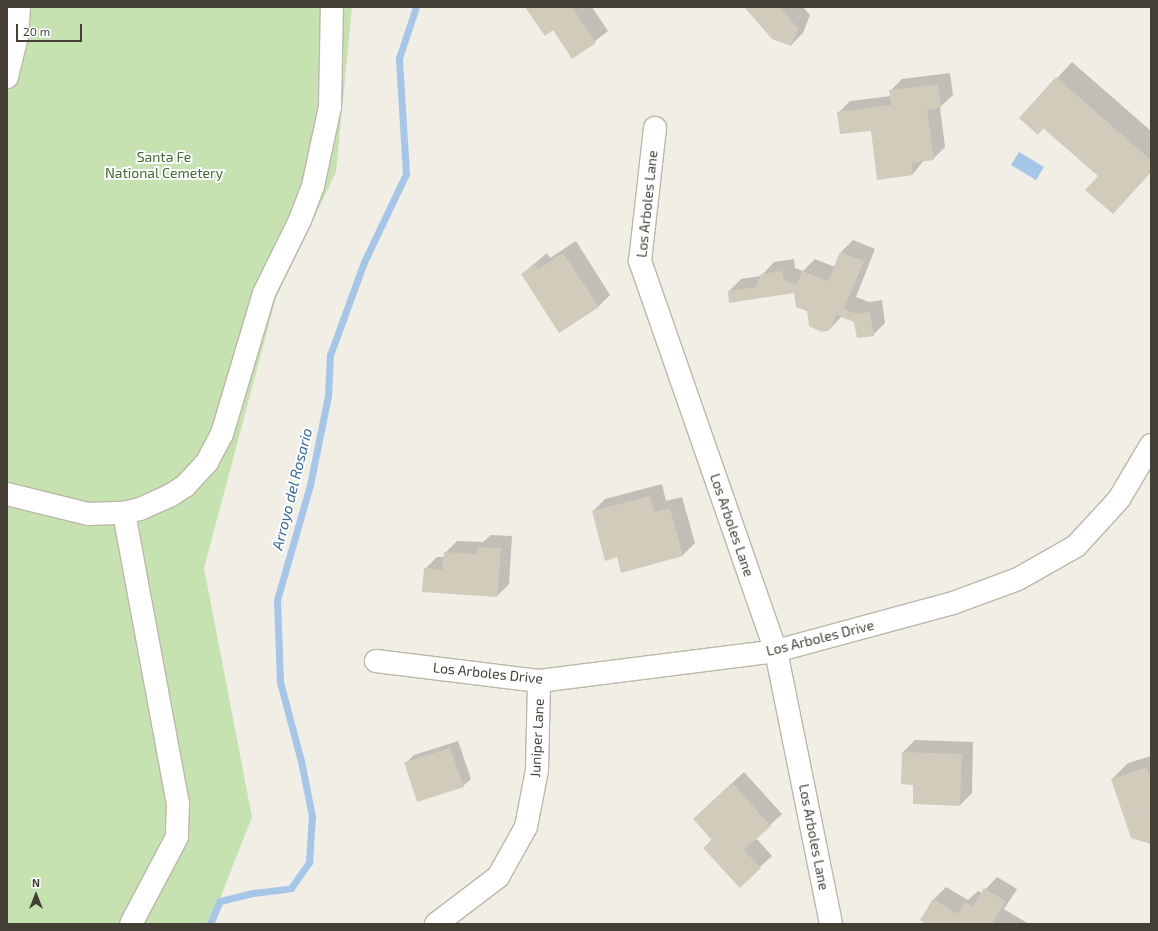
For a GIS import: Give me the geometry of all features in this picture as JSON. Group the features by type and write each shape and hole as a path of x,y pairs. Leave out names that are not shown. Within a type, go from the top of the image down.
{"street":[{"path":"7,78 17,36 19,7"},
{"path":"7,494 88,514 124,513 157,502 185,486 207,462 222,434 259,307 270,278 300,220 316,174 330,107 332,7"},
{"name":"Los Arboles Lane","path":"655,128 640,261 776,651 831,924"},
{"name":"Los Arboles Drive","path":"376,661 539,681 776,651 953,603 1018,579 1076,546 1119,499 1151,445"},
{"path":"124,513 178,803 176,837 131,924"},
{"name":"Juniper Lane","path":"436,924 498,877 526,827 537,770 539,681"}],"green space":[{"name":"Santa Fe National Cemetery","path":"7,7 352,7 336,172 276,298 204,568 252,817 210,924 7,924"}],"water":[{"path":"1019,152 1044,167 1036,180 1011,165"}],"building":[{"path":"525,7 572,7 596,43 572,59 553,30 545,36"},
{"path":"744,7 779,7 798,28 791,46 772,39"},
{"path":"1056,77 1151,160 1151,172 1113,214 1085,190 1098,176 1043,128 1038,135 1019,118"},
{"path":"938,84 941,108 927,110 934,160 912,163 913,175 877,180 871,131 840,134 837,112 891,105 889,90"},
{"path":"840,252 864,261 844,309 857,314 870,312 874,336 857,338 854,322 836,315 830,330 822,332 809,326 807,311 796,307 794,293 729,303 728,291 756,287 761,274 782,271 784,280 797,285 802,271 828,281"},
{"path":"563,253 599,307 559,333 521,274 535,265 538,269"},
{"path":"650,496 654,512 670,508 683,556 621,573 617,557 605,561 592,511"},
{"path":"478,547 501,548 497,597 422,592 424,568 442,570 444,552 477,554"},
{"path":"450,748 464,787 417,802 404,762"},
{"path":"902,752 962,754 960,806 913,804 913,785 901,784"},
{"path":"1147,767 1151,778 1151,844 1131,838 1111,779"},
{"path":"732,783 771,826 744,850 761,868 740,888 703,848 712,840 693,819"},
{"path":"984,888 1006,901 993,922 997,924 926,924 920,920 933,899 958,914 965,902 973,906"}],"waterway":[{"name":"Arroyo del Rosario","path":"210,924 220,901 253,893 291,888 309,862 312,816 301,761 280,682 277,600 310,485 328,396 330,355 364,262 406,174 399,58 416,7"}]}
